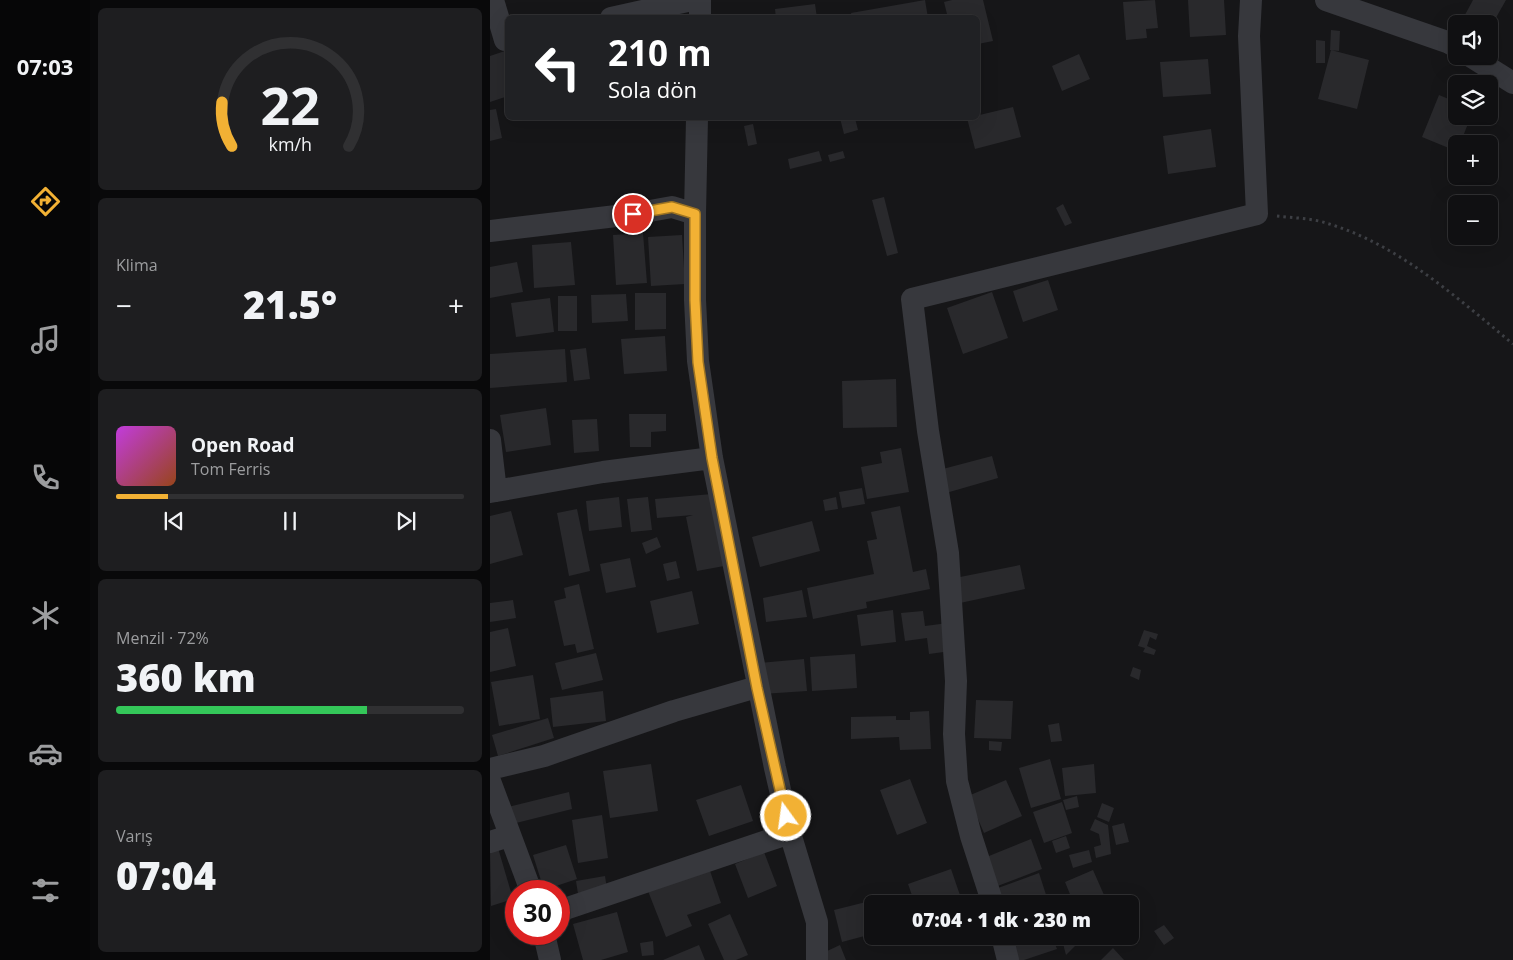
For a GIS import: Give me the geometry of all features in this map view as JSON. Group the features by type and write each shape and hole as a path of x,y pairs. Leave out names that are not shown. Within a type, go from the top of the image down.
{"street":[{"path":"492,0 501,41"},
{"path":"624,15 692,0"},
{"path":"700,0 700,15"},
{"path":"990,895 971,836 957,781 954,734 956,681 948,553 928,431 912,299 1257,214 1248,36 1251,0"},
{"path":"1326,0 1448,43"},
{"path":"1484,65 1513,83"},
{"path":"697,120 695,300 698,362 712,458 757,688 790,832 817,922 817,960"},
{"path":"490,231 672,207 695,214"},
{"path":"490,440 493,491 603,472 712,458"},
{"path":"490,769 544,756 674,710 757,688"},
{"path":"490,781 500,839 524,880"},
{"path":"570,907 790,832"},
{"path":"547,945 550,960"},
{"path":"1004,945 1008,960"}],"path":[{"path":"1257,214 1325,222 1391,250 1444,287 1513,344"}],"building":[{"path":"925,0 928,15 851,15 851,13"},
{"path":"952,0 983,0 993,41 980,44 980,15 947,15 944,2"},
{"path":"1155,0 1158,28 1146,29 1147,38 1126,40 1123,2"},
{"path":"1188,0 1224,0 1226,35 1190,37"},
{"path":"1473,0 1506,0 1498,15 1465,15"},
{"path":"815,4 817,15 776,15 775,9"},
{"path":"1331,30 1340,31 1339,51 1330,50"},
{"path":"1316,40 1325,41 1325,63 1316,63"},
{"path":"1331,50 1369,60 1357,109 1318,99"},
{"path":"505,51 505,97 490,102 490,56"},
{"path":"1079,54 1090,79 1062,91 1052,66"},
{"path":"1208,59 1211,94 1163,97 1160,62"},
{"path":"1439,95 1448,99 1448,125 1467,125 1464,135 1448,135 1448,148 1422,137"},
{"path":"1013,107 1021,137 975,149 968,120 980,120 980,115"},
{"path":"496,109 502,138 490,141 490,110"},
{"path":"840,120 856,120 858,130 844,134"},
{"path":"753,124 757,144 748,146 744,126"},
{"path":"1211,129 1216,167 1168,174 1163,136"},
{"path":"819,151 822,161 790,169 788,159"},
{"path":"843,151 845,158 830,162 828,155"},
{"path":"884,197 898,253 887,256 872,200"},
{"path":"1063,204 1072,223 1065,226 1056,208"},
{"path":"643,233 647,283 616,285 613,235"},
{"path":"682,235 685,284 651,286 648,237"},
{"path":"571,242 575,285 534,288 532,245"},
{"path":"517,262 523,292 490,298 490,267"},
{"path":"1048,280 1058,310 1023,322 1013,291"},
{"path":"992,292 1008,338 963,354 947,308"},
{"path":"635,293 666,293 666,329 635,330"},
{"path":"626,294 628,321 592,323 591,295"},
{"path":"558,296 577,296 577,331 558,331"},
{"path":"550,298 554,332 516,337 511,303"},
{"path":"665,336 667,371 624,374 621,339"},
{"path":"586,348 590,379 574,381 570,350"},
{"path":"565,349 567,382 490,388 490,354"},
{"path":"896,379 897,427 843,428 842,381"},
{"path":"546,408 551,445 506,452 500,415"},
{"path":"629,414 666,414 666,431 651,432 651,447 630,447"},
{"path":"597,419 599,451 574,453 572,420"},
{"path":"901,448 909,492 867,499 861,467 882,463 880,452"},
{"path":"992,456 998,478 946,493 939,470"},
{"path":"862,488 865,504 842,508 839,492"},
{"path":"712,494 724,566 697,571 686,517 693,515 657,518 655,499"},
{"path":"619,497 622,527 589,531 586,501"},
{"path":"648,497 652,530 631,532 627,499"},
{"path":"836,497 838,509 825,511 823,500"},
{"path":"900,506 913,572 926,569 930,589 866,602 867,608 813,619 807,588 874,574 867,541 877,539 871,512"},
{"path":"577,509 590,571 569,576 557,513"},
{"path":"511,511 523,555 490,564 490,516"},
{"path":"812,521 820,551 760,567 752,537"},
{"path":"657,537 661,547 646,554 642,543"},
{"path":"630,558 636,587 606,593 600,564"},
{"path":"676,561 680,578 667,581 663,564"},
{"path":"1020,565 1025,589 960,603 955,578"},
{"path":"579,584 594,649 577,653 575,644 564,646 554,601 566,598 564,588"},
{"path":"802,590 807,617 766,622 763,598"},
{"path":"692,591 699,624 657,633 650,601"},
{"path":"513,600 516,618 490,622 490,603"},
{"path":"893,610 896,642 861,646 857,615"},
{"path":"923,611 925,626 948,623 951,651 929,654 927,638 905,641 901,613"},
{"path":"508,628 516,666 490,672 490,632"},
{"path":"1144,630 1158,634 1156,640 1150,637 1147,646 1156,650 1154,655 1143,652 1145,648 1138,646"},
{"path":"596,653 603,680 562,690 555,663"},
{"path":"855,654 857,688 812,691 810,657"},
{"path":"804,659 807,691 762,694 759,663"},
{"path":"1133,667 1141,670 1139,680 1130,676"},
{"path":"533,675 540,719 499,726 491,682"},
{"path":"603,691 606,721 553,727 550,698"},
{"path":"976,700 1013,701 1011,739 974,738"},
{"path":"929,711 931,749 900,750 899,737 851,739 851,717 896,716 896,720 910,720 910,712"},
{"path":"548,718 554,738 498,756 492,735"},
{"path":"1059,723 1062,741 1051,742 1048,725"},
{"path":"989,741 1002,742 1001,751 989,750"},
{"path":"1050,759 1061,799 1031,808 1019,768"},
{"path":"651,764 658,811 610,818 603,771"},
{"path":"1094,764 1096,793 1065,796 1062,768"},
{"path":"910,779 927,823 897,835 880,790"},
{"path":"1006,780 1022,816 984,833 968,796"},
{"path":"741,785 753,821 709,836 696,800"},
{"path":"569,792 572,809 512,824 508,807"},
{"path":"1077,796 1079,807 1066,810 1063,800"},
{"path":"1062,802 1072,833 1044,843 1033,812"},
{"path":"1102,803 1114,808 1109,822 1097,817"},
{"path":"602,815 608,858 578,863 572,820"},
{"path":"1095,819 1108,825 1111,854 1096,858 1094,847 1101,845 1099,834 1090,830"},
{"path":"1124,823 1129,842 1116,845 1112,826"},
{"path":"1066,836 1070,848 1056,853 1052,841"},
{"path":"1031,839 1042,869 995,887 984,858"},
{"path":"566,845 577,879 570,881 541,880 533,855"},
{"path":"498,848 507,880 505,880 505,902 491,906 490,850"},
{"path":"1089,850 1092,862 1073,868 1069,855"},
{"path":"764,852 777,886 748,898 735,864"},
{"path":"709,868 721,903 687,915 692,926 666,937 648,891"},
{"path":"951,869 960,895 912,895 908,884"},
{"path":"1093,870 1104,895 1070,895 1065,882"},
{"path":"1039,873 1046,895 1000,895 998,888"},
{"path":"605,876 607,889 578,894 576,881"},
{"path":"864,902 864,936 842,942 834,910"},
{"path":"617,912 628,952 601,960 583,960 573,924"},
{"path":"730,914 748,955 736,960 724,960 708,924"},
{"path":"1164,925 1174,938 1164,945 1154,931"},
{"path":"653,941 654,955 642,956 640,943"},
{"path":"699,945 705,960 663,960"},
{"path":"840,945 846,960 828,960 825,952"},
{"path":"1008,945 1055,945 1057,949 1024,960 1013,960"},
{"path":"1063,945 1076,945 1066,955"},
{"path":"1113,948 1124,960 1101,960"}],"route":[{"path":"633,214 672,207 695,214 695,300 698,362 712,458 757,688 786,816"}]}
